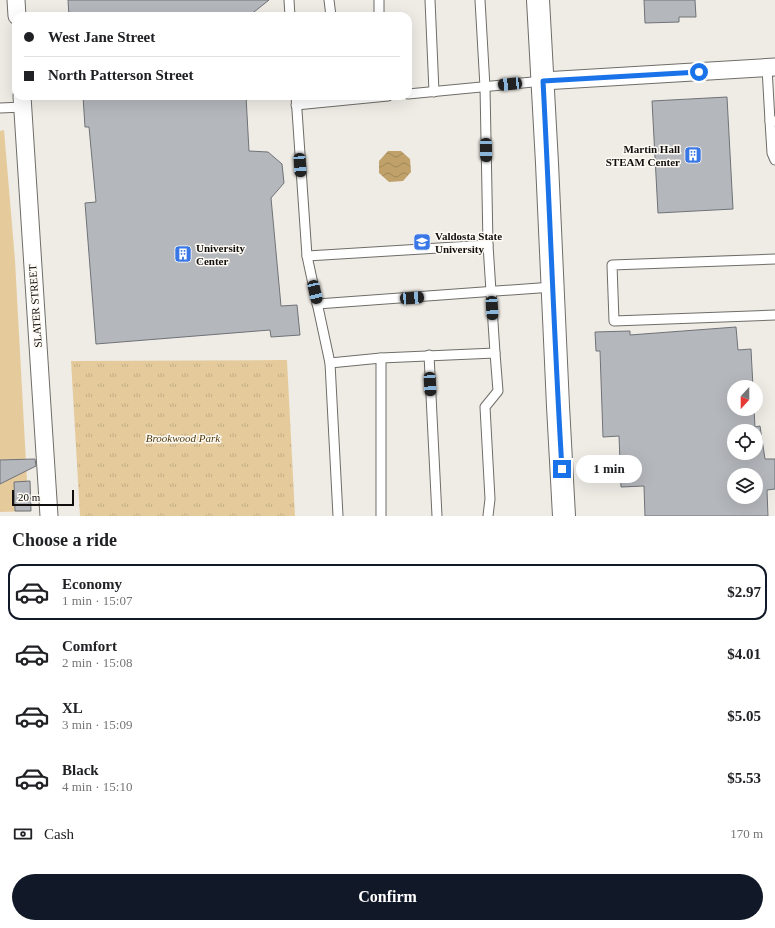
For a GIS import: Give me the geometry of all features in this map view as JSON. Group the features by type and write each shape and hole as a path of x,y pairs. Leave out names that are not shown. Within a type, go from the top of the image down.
{"main road":[{"path":"538,0 564,516"}],"street":[{"path":"16,0 17,12"},
{"path":"543,81 771,68"},
{"name":"SLATER STREET","path":"22,102 49,516"}],"lane":[{"path":"289,0 290,12"},
{"path":"329,0 330,12"},
{"path":"378,0 379,12"},
{"path":"430,0 434,92"},
{"path":"480,0 485,86 488,245 498,391 485,407 490,499 488,516"},
{"path":"771,68 773,121 772,153 775,160"},
{"path":"412,94 543,81"},
{"path":"296,100 306,256 330,363 338,516"},
{"path":"0,108 22,102"},
{"path":"306,256 488,245"},
{"path":"775,259 612,265 614,322 775,315"},
{"path":"317,304 553,287"},
{"path":"330,363 429,355 495,353"},
{"path":"429,355 437,516"},
{"path":"381,358 381,516"}],"green space":[{"path":"4,130 15,260 27,481 30,481 31,511 0,512 0,131"},
{"name":"Brookwood Park","path":"287,360 295,516 80,516 71,361"}],"water":[{"path":"388,151 401,151 410,159 411,172 403,181 389,182 379,173 379,161"}],"building":[{"path":"68,0 269,0 254,12 69,12"},
{"path":"644,0 695,0 696,17 679,17 679,22 645,23"},
{"name":"Martin Hall STEAM Center","path":"727,97 733,209 658,213 652,101"},
{"name":"University Center","path":"83,100 246,100 249,151 268,152 282,164 284,183 271,198 281,306 297,305 300,335 271,337 270,330 96,344 85,203 96,202 89,127 85,127"},
{"path":"736,327 738,350 751,349 753,380 727,380 727,416 754,416 755,424 727,424 727,460 763,460 763,446 765,459 775,459 775,489 767,490 768,516 645,516 644,486 621,487 619,436 603,437 600,351 596,351 595,332 630,331 630,335"},
{"path":"35,459 36,466 0,484 0,460"},
{"path":"30,481 31,511 15,511 14,482"}],"place":[{"name":"Martin Hall STEAM Center","path":"693,155"},
{"name":"Valdosta State University","path":"422,242"},
{"name":"University Center","path":"183,254"}],"route":[{"path":"562,469 557,392 543,81 699,72"}]}
